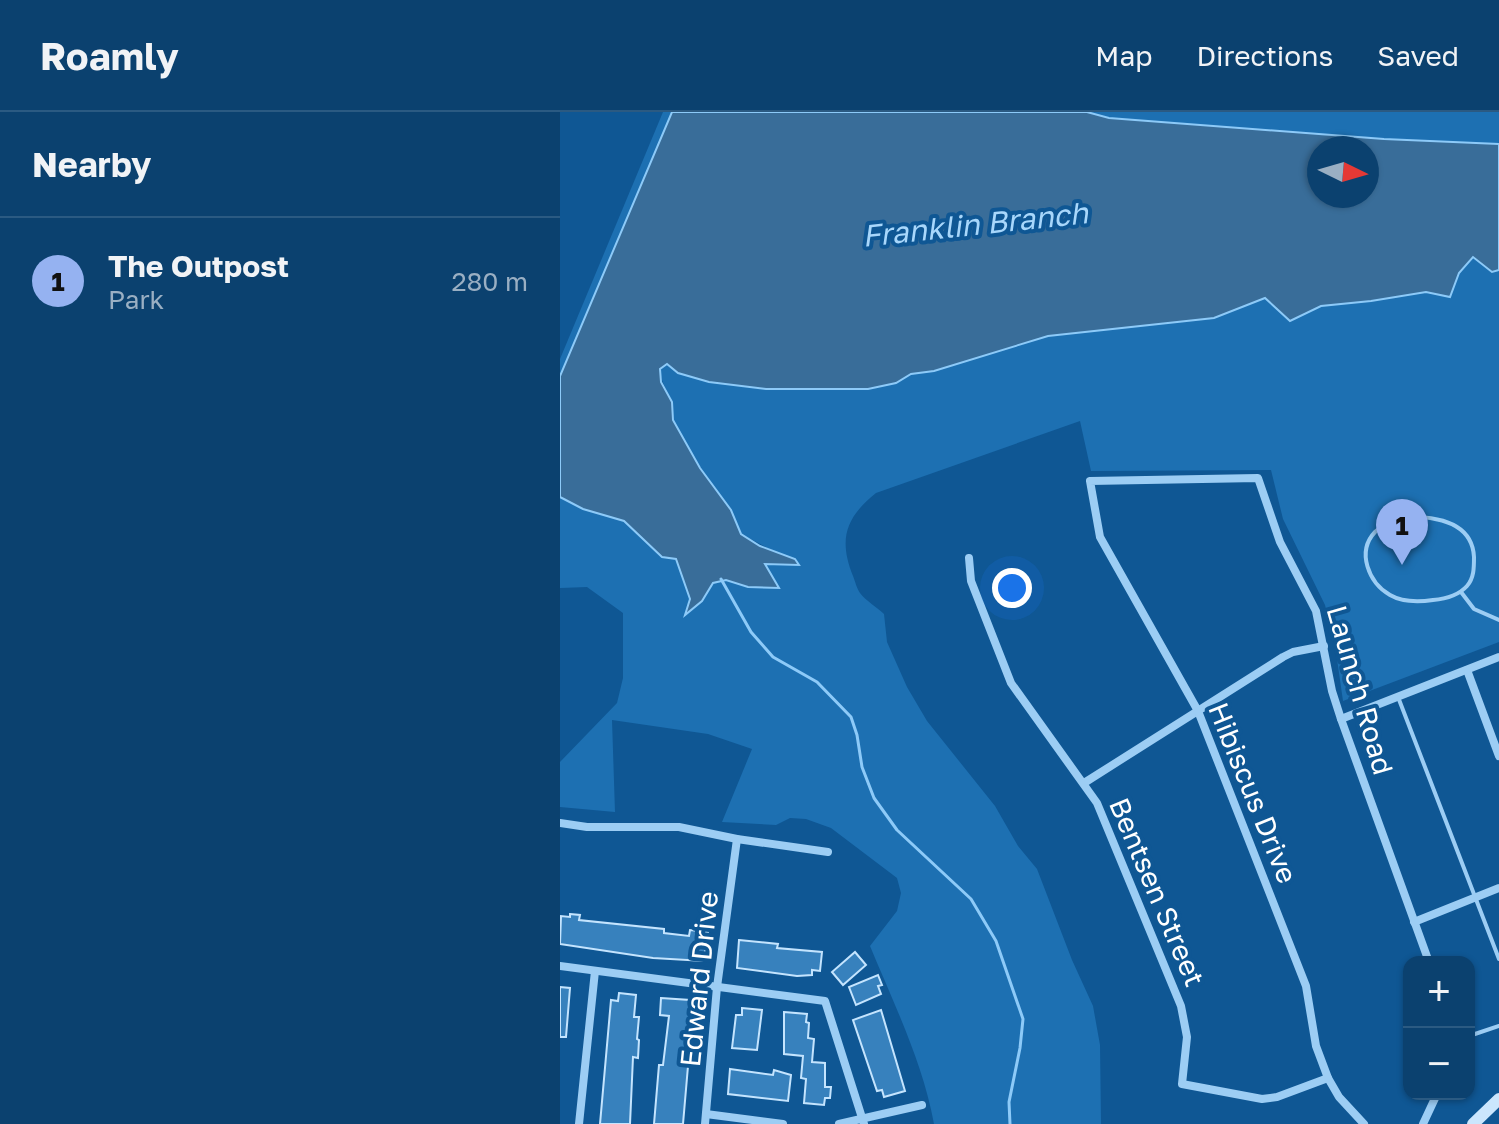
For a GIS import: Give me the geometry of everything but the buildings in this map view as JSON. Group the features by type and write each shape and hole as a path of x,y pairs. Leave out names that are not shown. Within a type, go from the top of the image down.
{"street":[{"name":"Launch Road","path":"1090,481 1258,478 1280,542 1316,611 1332,691 1427,956"},
{"name":"Hibiscus Drive","path":"1090,481 1100,537 1198,711 1306,986 1316,1046 1328,1078 1339,1097 1364,1124"},
{"name":"Bentsen Street","path":"969,558 971,581 1011,683 1084,783 1104,816 1181,1006 1187,1037 1182,1084 1262,1099 1277,1097 1328,1078"},
{"path":"1084,783 1283,657 1324,646"},
{"path":"1341,719 1499,657"},
{"path":"1467,670 1499,756"},
{"path":"560,823 587,827 679,827 828,852"},
{"name":"Edward Drive","path":"706,1119 717,987 737,839"},
{"path":"1414,922 1499,888"},
{"path":"560,966 825,1001 863,1122"},
{"path":"579,1124 595,971"},
{"path":"1473,1124 1499,1099"},
{"path":"1423,1124 1434,1100"},
{"path":"839,1124 863,1122 922,1105"},
{"path":"706,1119 783,1124"}],"lane":[{"path":"1402,517 1433,518 1456,527 1466,534 1473,547 1472,577 1461,592 1445,599 1426,601 1392,596 1371,576 1365,562 1366,548 1373,534 1383,525 1402,517"},
{"path":"1461,592 1474,609 1499,620"},
{"path":"1398,697 1499,959"},
{"path":"1475,1034 1499,1026"}],"shaded area":[{"path":"663,112 672,112 560,376 560,359"},
{"path":"1087,112 1499,112 1499,144 1384,139 1379,136 1109,118"},
{"path":"1473,256 1492,272 1499,270 1499,642 1343,701 1335,645 1325,605 1283,519 1271,470 1091,471 1080,421 876,493 852,520 846,540 848,563 860,593 884,614 887,642 907,687 927,721 995,806 1018,846 1037,869 1093,1006 1100,1045 1101,1124 934,1124 915,1056 870,946 897,911 901,893 897,878 831,828 806,819 790,818 776,825 722,822 752,749 708,734 612,720 615,812 560,807 560,762 617,703 623,678 623,613 587,587 560,588 560,497 583,509 624,521 662,557 676,559 690,599 686,613 702,601 713,583 726,580 748,587 778,588 764,564 798,564 741,534 674,422 672,403 660,369 667,364 678,373 709,382 766,389 868,389 1048,336 1214,318 1265,298 1290,320 1321,306 1426,292 1450,297 1459,273"}],"water":[{"name":"Franklin Branch","path":"672,112 1087,112 1109,118 1345,136 1307,136 1307,208 1379,208 1379,139 1499,144 1499,270 1492,272 1473,257 1459,273 1450,297 1426,292 1321,306 1290,321 1265,298 1214,318 1048,336 868,389 766,389 709,382 678,373 667,364 660,369 661,382 672,402 673,420 700,468 731,510 741,534 760,546 795,559 799,565 765,564 779,588 748,587 726,580 713,583 702,601 685,615 690,599 676,559 662,557 624,521 583,509 560,497 560,376"}],"waterway":[{"path":"721,579 751,632 773,657 817,682 851,717 862,767 874,798 897,830 971,899 996,941 1023,1019 1009,1102 1010,1124"}],"place":[{"name":"The Outpost","path":"1402,565"}]}
